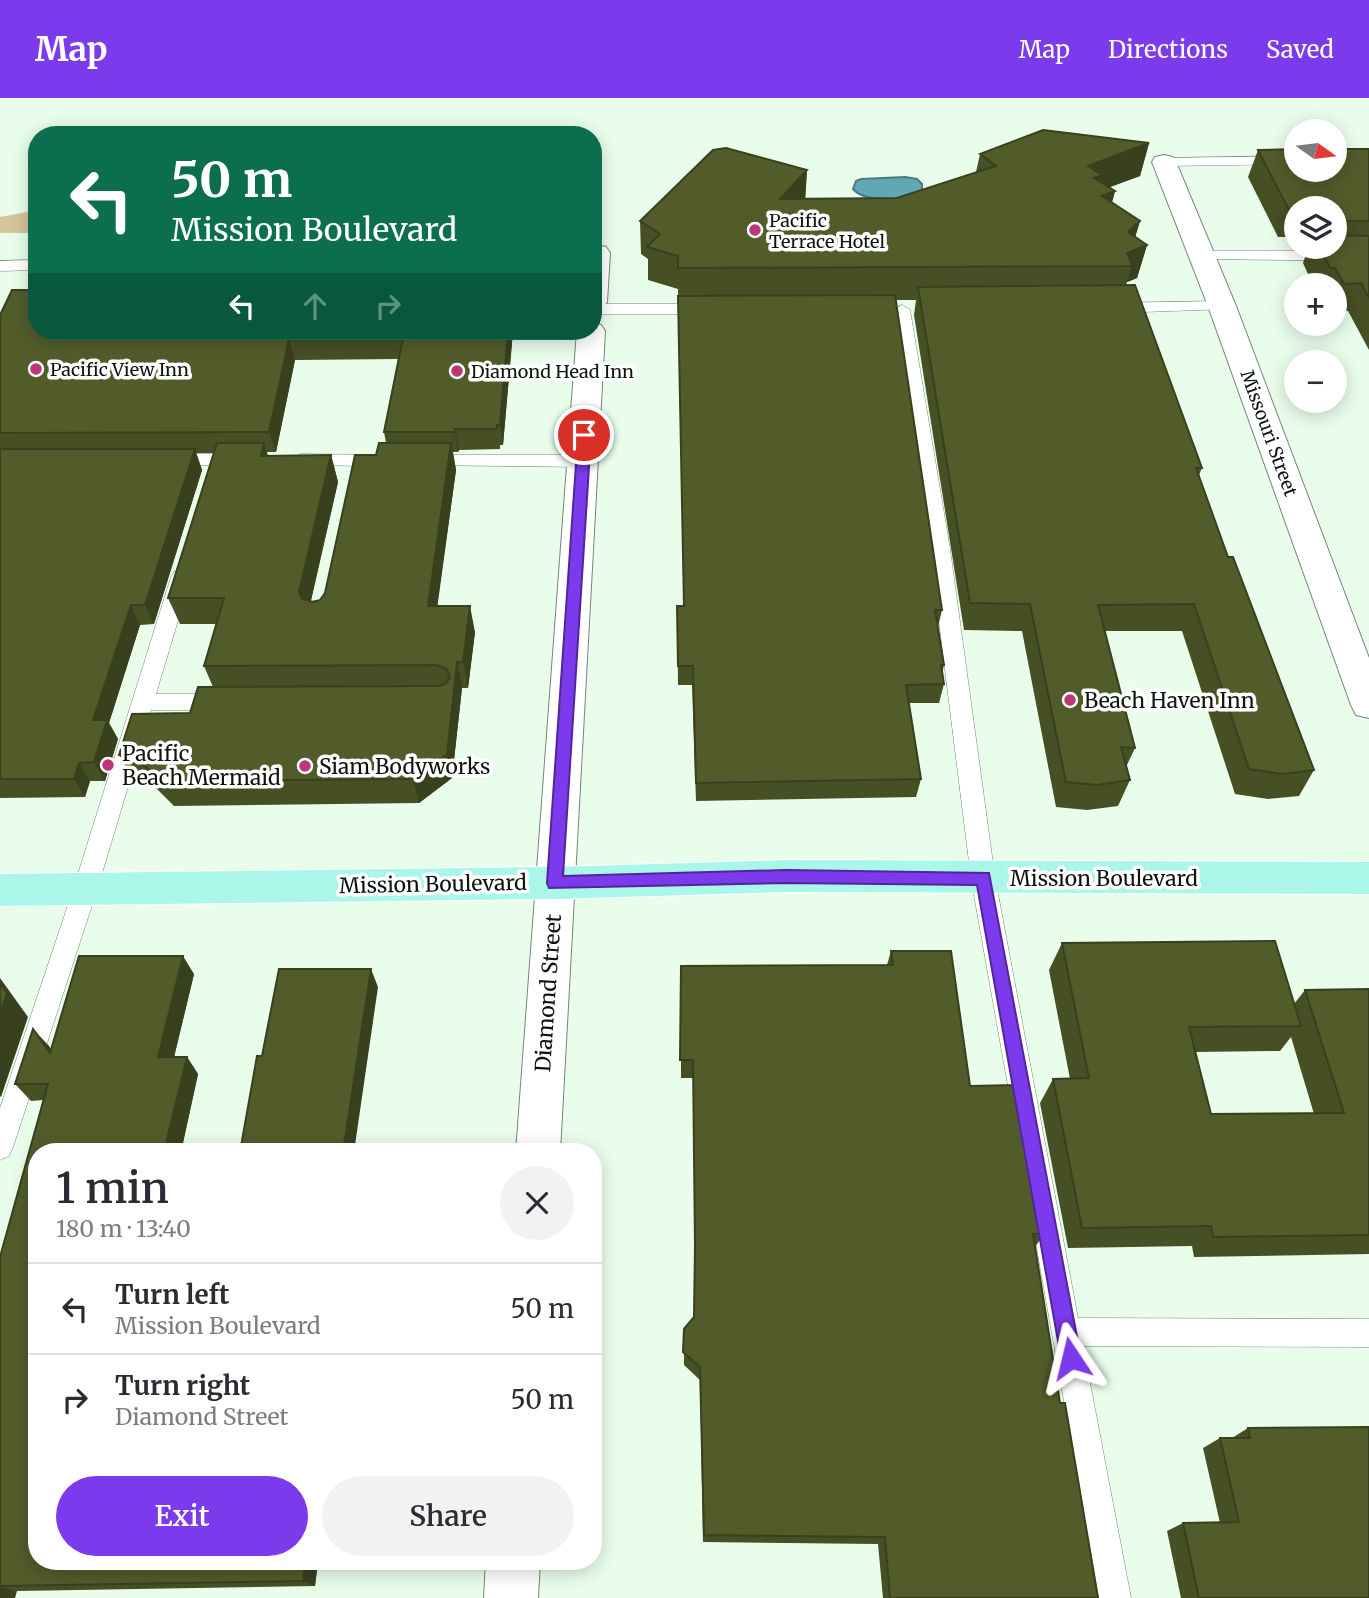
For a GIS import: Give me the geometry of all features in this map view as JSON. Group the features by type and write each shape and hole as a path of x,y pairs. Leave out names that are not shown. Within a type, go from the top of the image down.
{"main road":[{"name":"Mission Boulevard","path":"0,890 555,883 786,876 1369,878"}],"street":[{"name":"Missouri Street","path":"1164,162 1223,306 1369,705"},
{"name":"Diamond Street","path":"539,1143 590,340"},
{"path":"511,1598 513,1570"}],"lane":[{"path":"1164,162 1284,160"},
{"path":"1203,256 1369,256"},
{"path":"0,266 28,265"},
{"path":"1097,308 1223,306"},
{"path":"602,309 728,309"},
{"path":"902,310 940,549 984,878 1115,1598"},
{"path":"149,460 258,460"},
{"path":"209,486 217,460"},
{"path":"286,460 353,467 583,461"},
{"path":"0,1147 85,890 190,550"},
{"path":"143,702 239,702"},
{"path":"1066,1332 1369,1333"}],"shaded area":[{"path":"28,212 28,233 0,233 0,217"}],"water":[{"path":"861,179 917,179 922,184 922,193 906,198 876,199 859,194 853,189 856,181"}],"building":[{"name":"Pacific Terrace Hotel","path":"1043,130 1149,143 1088,166 1102,175 1094,178 1115,191 1102,196 1140,221 1128,232 1147,245 1127,253 1132,266 678,268 678,256 647,247 660,234 640,221 713,150 726,148 807,170 780,199 897,198 996,166 980,154"},
{"path":"1284,149 1284,182 1348,182 1348,149 1369,149 1369,221 1347,221 1347,196 1284,196 1284,200 1258,150"},
{"path":"1347,235 1369,236 1369,298 1361,283 1347,284 1347,273 1338,273 1335,268 1330,268 1326,259 1347,259"},
{"path":"1135,285 1202,468 1196,468 1228,557 1233,557 1314,770 1283,774 1249,769 1194,604 1098,605 1135,748 1121,747 1130,780 1097,785 1066,782 1030,604 970,603 918,287"},
{"path":"12,290 28,290 28,340 289,340 269,432 0,433 0,315"},
{"path":"895,295 942,610 935,610 944,665 941,665 944,684 906,685 921,779 696,783 693,666 678,666 677,606 684,606 678,296"},
{"path":"403,340 507,340 500,425 497,425 497,429 384,432"},
{"path":"217,443 264,443 261,456 331,455 299,592 302,599 313,602 320,600 325,593 355,455 376,455 379,443 451,443 428,606 470,606 463,662 457,662 447,754 413,779 161,781 133,755 119,755 132,714 190,713 198,687 437,686 445,684 450,677 447,669 437,665 204,666 224,598 168,598"},
{"path":"0,449 195,449 145,605 131,605 93,720 107,720 94,762 79,763 74,779 0,779"},
{"path":"1275,941 1301,1026 1189,1027 1211,1114 1344,1113 1305,990 1369,989 1369,1235 1213,1237 1211,1226 1082,1228 1053,1079 1089,1078 1062,943"},
{"path":"891,951 951,951 970,1086 1017,1085 1044,1234 1033,1234 1060,1403 1065,1403 1098,1598 890,1598 885,1537 704,1535 700,1367 683,1352 684,1329 694,1317 695,1246 693,1060 680,1060 681,966 893,965"},
{"path":"79,956 183,956 158,1057 187,1057 166,1143 32,1143 48,1084 15,1084 33,1029 50,1053"},
{"path":"279,969 371,969 344,1143 242,1143 257,1056 262,1056"},
{"path":"0,983 7,993 0,1014"},
{"path":"28,1156 28,1570 305,1570 303,1581 0,1586 0,1257"},
{"path":"1369,1427 1369,1598 1199,1598 1183,1523 1239,1522 1220,1438 1250,1438 1248,1428"}],"place":[{"name":"Pacific Terrace Hotel","path":"755,230"},
{"name":"Pacific View Inn","path":"36,369"},
{"name":"Diamond Head Inn","path":"457,371"},
{"name":"Beach Haven Inn","path":"1070,700"},
{"name":"Pacific Beach Mermaid","path":"108,765"},
{"name":"Siam Bodyworks","path":"305,766"}],"route":[{"path":"584,435 555,883 786,876 984,878 1071,1358"}]}
